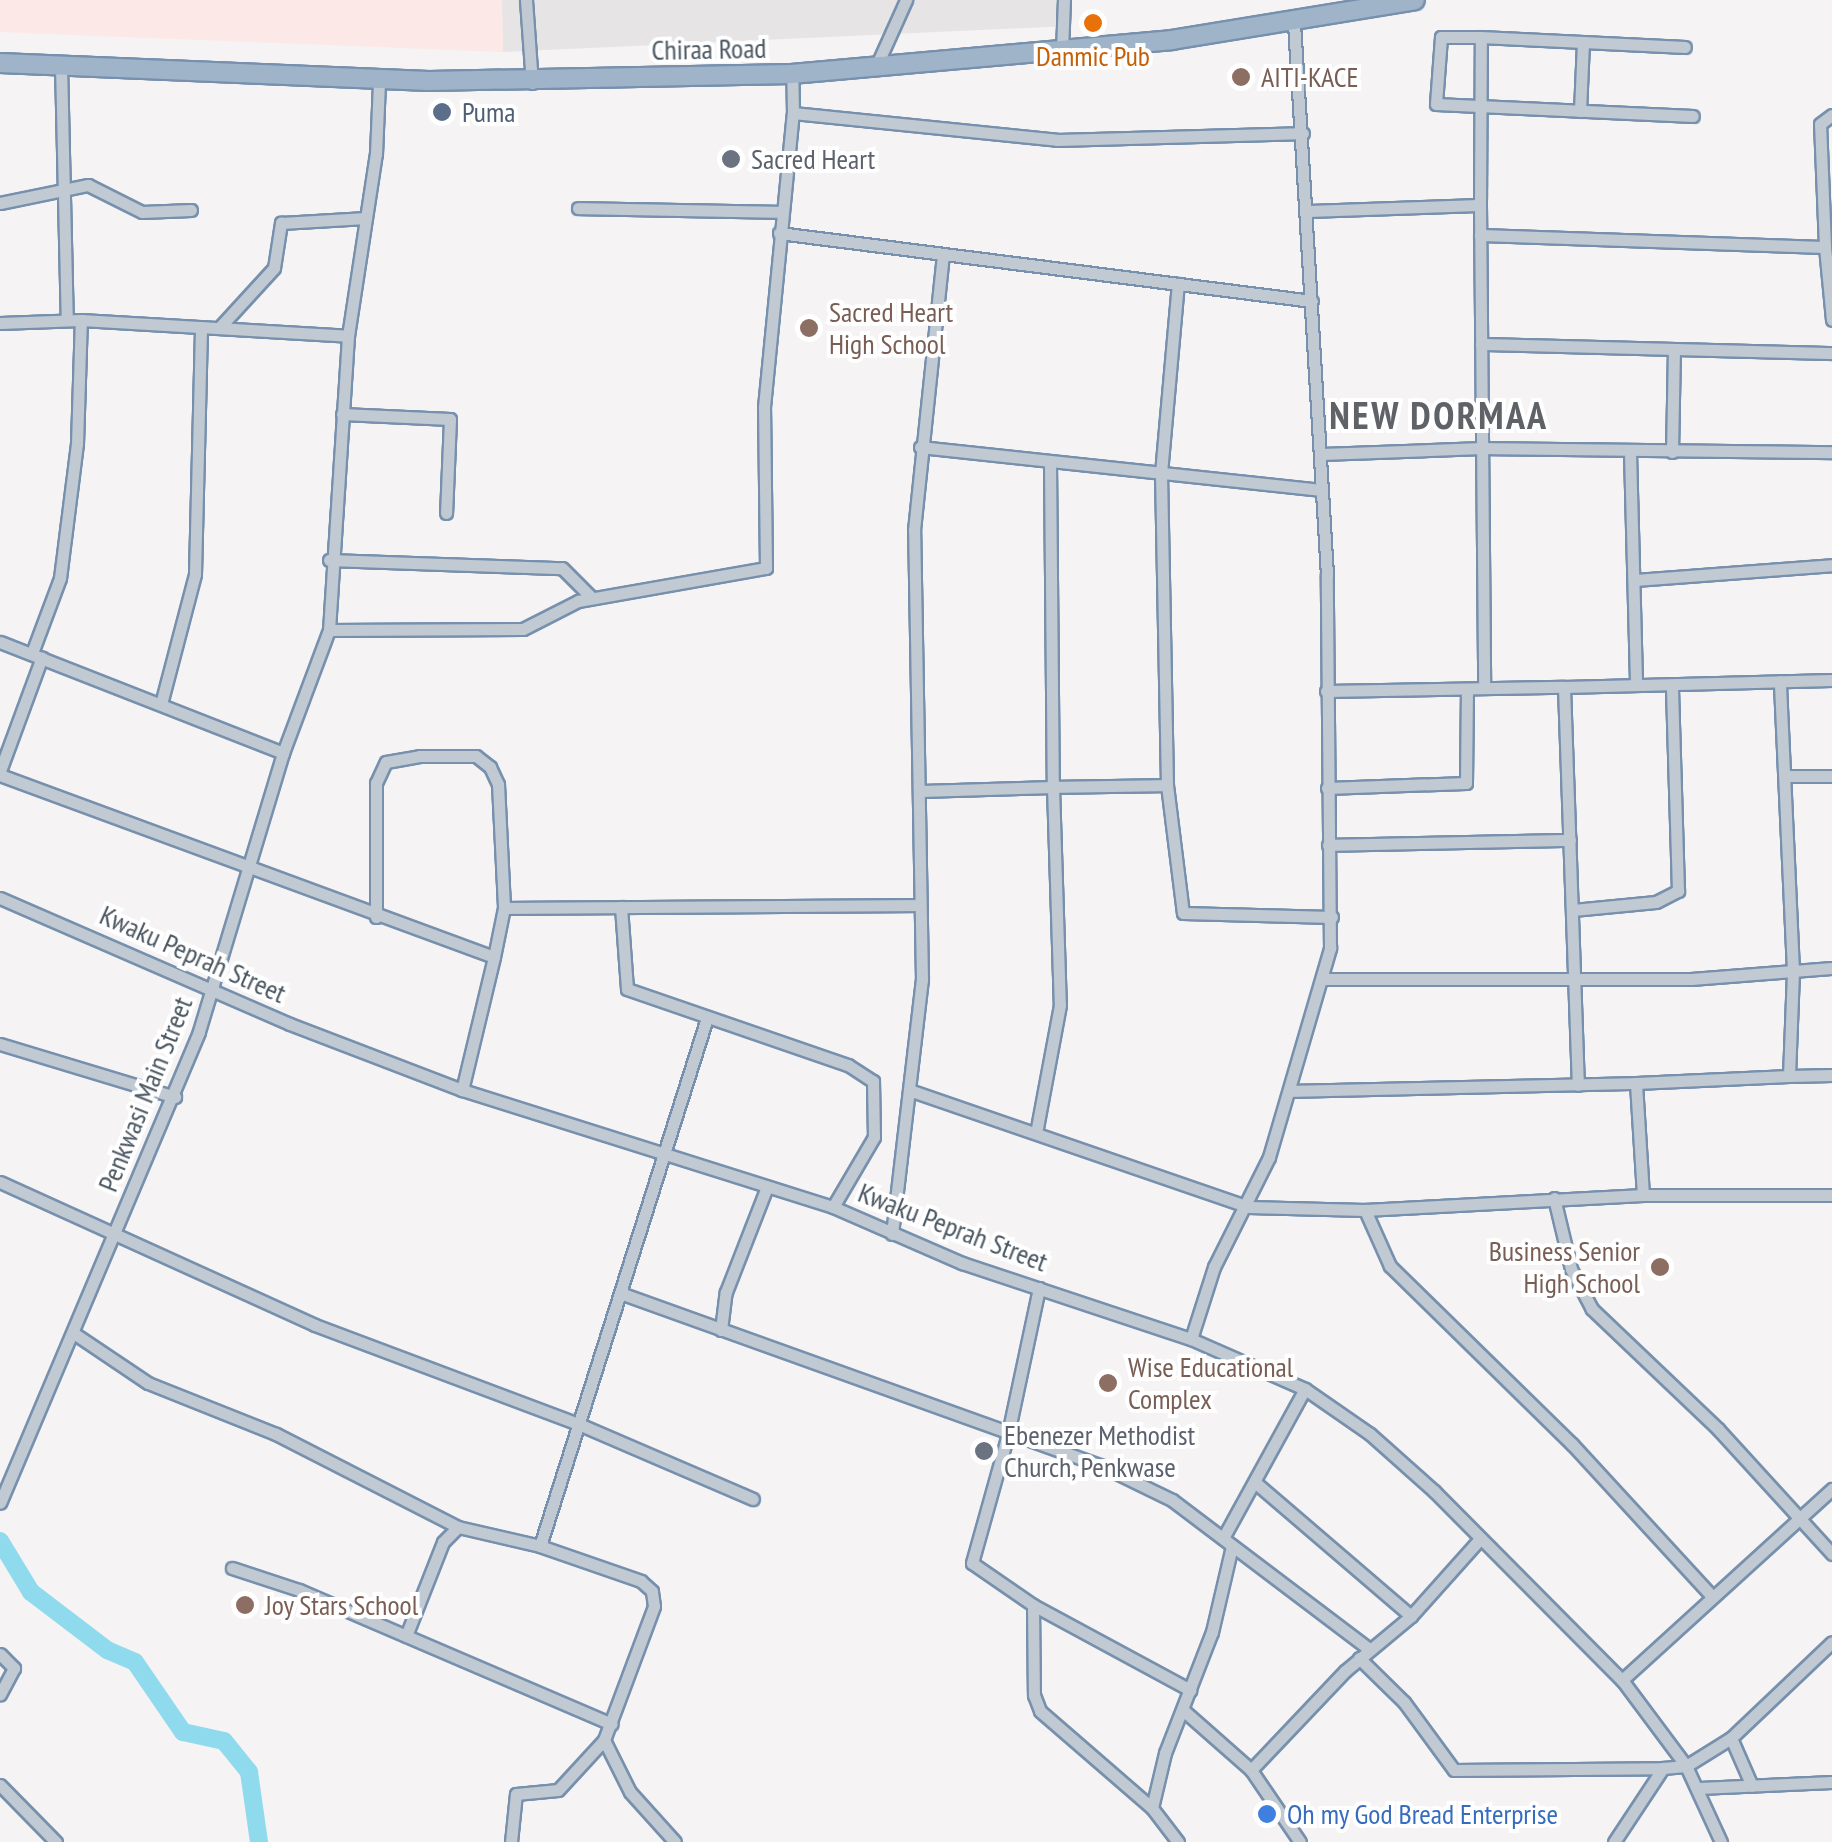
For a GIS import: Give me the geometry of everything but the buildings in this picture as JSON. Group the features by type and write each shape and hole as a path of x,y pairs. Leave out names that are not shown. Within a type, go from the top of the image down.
{"highway":[{"name":"Chiraa Road","path":"0,63 379,81 532,83 792,74 1062,51 1294,22 1415,0"}],"street":[{"path":"526,0 532,83"},
{"path":"875,69 906,0"},
{"path":"1062,51 1064,0"},
{"path":"1191,1339 1214,1268 1248,1207 1292,1091 1325,979 1332,918 1321,454 1294,22"},
{"path":"1685,47 1441,36 1436,101 1478,108 1693,116"},
{"path":"1481,37 1478,108 1484,688"},
{"path":"1580,111 1583,42"},
{"path":"61,64 67,320"},
{"path":"328,630 523,629 592,598 766,568 764,407 778,233 794,113 792,74"},
{"name":"Penkwasi Main Street","path":"0,1503 175,1097 215,987 283,753 328,630 329,560 348,336 366,218 379,81"},
{"path":"794,113 1057,140 1303,133"},
{"path":"1832,115 1820,124 1832,320"},
{"path":"0,204 65,195 88,186 142,212 190,210"},
{"path":"1307,210 1480,205"},
{"path":"578,208 781,212"},
{"path":"219,328 274,268 281,223 366,218"},
{"path":"778,233 1312,301"},
{"path":"1480,234 1825,246"},
{"path":"892,1234 922,980 914,530 943,255"},
{"path":"1178,284 1161,474 1167,785 1183,913 1332,918"},
{"path":"81,320 77,444 60,578 0,773 376,917 494,957"},
{"path":"0,323 81,320 348,336"},
{"path":"161,704 195,574 201,327"},
{"path":"1481,344 1832,353"},
{"path":"1672,452 1674,349"},
{"path":"342,414 450,419 446,513"},
{"path":"920,447 1322,490"},
{"path":"1321,454 1482,448 1832,452"},
{"path":"1630,452 1636,685"},
{"path":"1036,1133 1060,1005 1053,788 1050,462"},
{"path":"329,560 562,568 592,598"},
{"path":"1634,580 1832,565"},
{"path":"0,642 283,753"},
{"path":"1326,691 1832,680"},
{"path":"1780,681 1788,776 1793,970 1789,1076"},
{"path":"1573,910 1656,902 1678,891 1672,686"},
{"path":"1564,687 1578,1084"},
{"path":"1326,788 1466,783 1466,689"},
{"path":"376,917 376,783 386,762 420,756 476,756 490,767 498,784 504,908 462,1090"},
{"path":"1788,776 1832,776"},
{"path":"921,791 1167,785"},
{"path":"1328,845 1570,840"},
{"name":"Kwaku Peprah Street","path":"0,898 215,987 290,1024 462,1090 664,1150 833,1208 1039,1288 1191,1339 1305,1389 1370,1434 1622,1680 1686,1766 1721,1842"},
{"path":"504,908 920,905"},
{"path":"621,907 627,989 848,1065 873,1081 874,1137 833,1208"},
{"path":"1325,979 1574,978 1832,968"},
{"path":"540,1546 624,1294 664,1150 708,1018"},
{"path":"0,1044 175,1097"},
{"path":"1292,1091 1832,1076"},
{"path":"1636,1082 1642,1194"},
{"path":"909,1090 1248,1207 1365,1210 1642,1194 1832,1195"},
{"path":"0,1182 315,1326 582,1425 753,1499"},
{"path":"720,1330 726,1292 767,1187"},
{"path":"1554,1198 1570,1269 1592,1309 1802,1517 1832,1554"},
{"path":"1365,1210 1390,1266 1572,1444 1712,1596"},
{"path":"1039,1288 1008,1434 972,1563 1033,1605 1190,1690"},
{"path":"624,1294 720,1330 830,1364 1146,1487 1227,1542 1364,1653 1454,1770 1686,1766 1731,1738 1832,1642"},
{"path":"74,1334 148,1383 276,1434 458,1527 540,1546 652,1591 651,1620 604,1740 558,1790 516,1794 511,1842"},
{"path":"1152,1808 1212,1632 1227,1542 1305,1389"},
{"path":"1257,1484 1411,1616"},
{"path":"1622,1680 1832,1489"},
{"path":"406,1636 443,1542 458,1527"},
{"path":"1251,1770 1364,1653 1411,1616 1480,1540"},
{"path":"232,1568 406,1636 612,1724"},
{"path":"1033,1605 1034,1695 1040,1711 1152,1808 1178,1842"},
{"path":"0,1654 14,1668 0,1694"},
{"path":"1183,1710 1251,1770 1300,1842"},
{"path":"1731,1738 1752,1786"},
{"path":"604,1740 630,1792 675,1842"},
{"path":"1614,1842 1663,1768"},
{"path":"1699,1788 1832,1782"},
{"path":"0,1785 56,1842"}],"shaded area":[{"path":"0,0 502,0 503,52 0,32"},
{"path":"502,0 1068,0 1068,26 503,52"}],"waterway":[{"path":"0,1541 31,1592 107,1650 135,1662 183,1732 224,1741 249,1772 259,1842"}],"place":[{"name":"Danmic Pub","path":"1093,23"},
{"name":"AITI-KACE","path":"1241,77"},
{"name":"Puma","path":"442,112"},
{"name":"Sacred Heart","path":"731,159"},
{"name":"Sacred Heart High School","path":"809,328"},
{"name":"Business Senior High School","path":"1660,1267"},
{"name":"Wise Educational Complex","path":"1108,1383"},
{"name":"Ebenezer Methodist Church, Penkwase","path":"984,1451"},
{"name":"Joy Stars School","path":"245,1605"},
{"name":"Oh my God Bread Enterprise","path":"1267,1814"}],"district":[{"name":"NEW DORMAA","path":"1439,415"}]}
